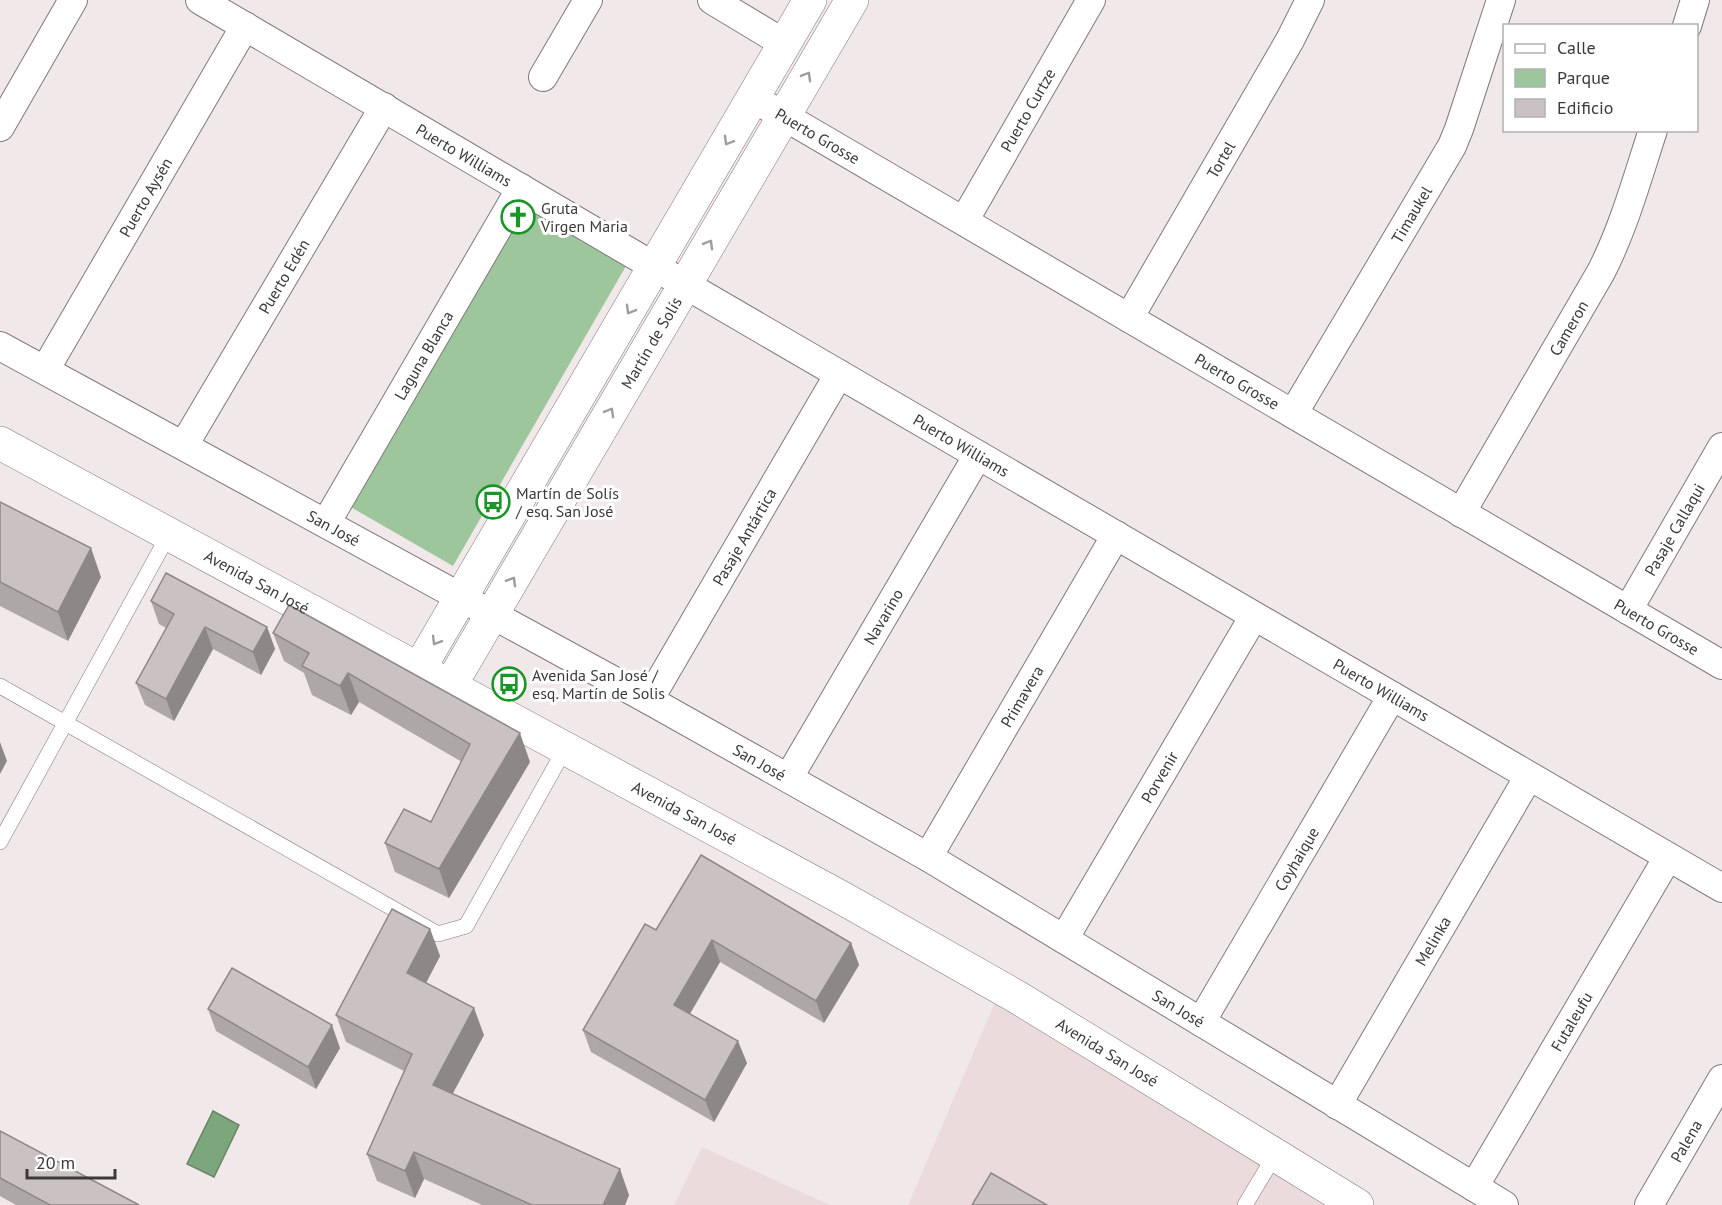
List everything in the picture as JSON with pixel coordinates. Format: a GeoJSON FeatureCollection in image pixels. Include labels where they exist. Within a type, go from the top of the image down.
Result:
{"type":"FeatureCollection","features":[{"type":"Feature","properties":{"kind":"street"},"geometry":{"type":"LineString","coordinates":[[0,127],[73,0]]}},
{"type":"Feature","properties":{"kind":"street","name":"Puerto Williams"},"geometry":{"type":"LineString","coordinates":[[200,0],[1722,888]]}},
{"type":"Feature","properties":{"kind":"street"},"geometry":{"type":"LineString","coordinates":[[543,77],[588,0]]}},
{"type":"Feature","properties":{"kind":"street"},"geometry":{"type":"LineString","coordinates":[[712,0],[785,44]]}},
{"type":"Feature","properties":{"kind":"street"},"geometry":{"type":"LineString","coordinates":[[419,669],[810,0]]}},
{"type":"Feature","properties":{"kind":"street","name":"Martín de Solís"},"geometry":{"type":"LineString","coordinates":[[450,686],[852,0]]}},
{"type":"Feature","properties":{"kind":"street","name":"Puerto Curtze"},"geometry":{"type":"LineString","coordinates":[[964,221],[1091,0]]}},
{"type":"Feature","properties":{"kind":"street","name":"Tortel"},"geometry":{"type":"LineString","coordinates":[[1129,318],[1290,40],[1310,0]]}},
{"type":"Feature","properties":{"kind":"street","name":"Timaukel"},"geometry":{"type":"LineString","coordinates":[[1293,414],[1452,146],[1501,0]]}},
{"type":"Feature","properties":{"kind":"street"},"geometry":{"type":"LineString","coordinates":[[1688,24],[1695,0]]}},
{"type":"Feature","properties":{"kind":"street","name":"Puerto Aysén"},"geometry":{"type":"LineString","coordinates":[[45,370],[245,26]]}},
{"type":"Feature","properties":{"kind":"street","name":"Puerto Grosse"},"geometry":{"type":"LineString","coordinates":[[753,98],[1722,665]]}},
{"type":"Feature","properties":{"kind":"street","name":"Puerto Edén"},"geometry":{"type":"LineString","coordinates":[[184,446],[384,107]]}},
{"type":"Feature","properties":{"kind":"street","name":"Cameron"},"geometry":{"type":"LineString","coordinates":[[1461,513],[1614,248],[1652,132]]}},
{"type":"Feature","properties":{"kind":"street","name":"Laguna Blanca"},"geometry":{"type":"LineString","coordinates":[[326,523],[521,188]]}},
{"type":"Feature","properties":{"kind":"street","name":"San José"},"geometry":{"type":"LineString","coordinates":[[0,346],[462,597],[928,856],[1504,1205]]}},
{"type":"Feature","properties":{"kind":"street","name":"Pasaje Antártica"},"geometry":{"type":"LineString","coordinates":[[649,700],[839,374]]}},
{"type":"Feature","properties":{"kind":"street","name":"Avenida San José"},"geometry":{"type":"LineString","coordinates":[[0,443],[844,899],[1017,998],[1357,1205]]}},
{"type":"Feature","properties":{"kind":"street","name":"Pasaje Callaqui"},"geometry":{"type":"LineString","coordinates":[[1628,610],[1722,447]]}},
{"type":"Feature","properties":{"kind":"street","name":"Navarino"},"geometry":{"type":"LineString","coordinates":[[789,777],[978,455]]}},
{"type":"Feature","properties":{"kind":"street","name":"Primavera"},"geometry":{"type":"LineString","coordinates":[[928,856],[1116,535]]}},
{"type":"Feature","properties":{"kind":"street","name":"Porvenir"},"geometry":{"type":"LineString","coordinates":[[1064,939],[1254,616]]}},
{"type":"Feature","properties":{"kind":"street","name":"Coyhaique"},"geometry":{"type":"LineString","coordinates":[[1202,1022],[1392,696]]}},
{"type":"Feature","properties":{"kind":"street","name":"Melinka"},"geometry":{"type":"LineString","coordinates":[[1337,1105],[1529,776]]}},
{"type":"Feature","properties":{"kind":"street","name":"Futaleufu"},"geometry":{"type":"LineString","coordinates":[[1474,1187],[1668,857]]}},
{"type":"Feature","properties":{"kind":"street","name":"Palena"},"geometry":{"type":"LineString","coordinates":[[1649,1205],[1722,1079]]}},
{"type":"Feature","properties":{"kind":"lane"},"geometry":{"type":"LineString","coordinates":[[0,842],[169,534]]}},
{"type":"Feature","properties":{"kind":"lane"},"geometry":{"type":"LineString","coordinates":[[0,686],[438,934],[466,926],[566,747]]}},
{"type":"Feature","properties":{"kind":"lane"},"geometry":{"type":"LineString","coordinates":[[1245,1205],[1275,1155]]}},
{"type":"Feature","properties":{"kind":"shaded area"},"geometry":{"type":"Polygon","coordinates":[[[996,1000],[1326,1205],[908,1205],[996,1000]]]}},
{"type":"Feature","properties":{"kind":"shaded area"},"geometry":{"type":"Polygon","coordinates":[[[213,1111],[239,1125],[214,1177],[187,1164],[213,1111]]]}},
{"type":"Feature","properties":{"kind":"shaded area"},"geometry":{"type":"Polygon","coordinates":[[[702,1147],[830,1205],[674,1205],[702,1147]]]}},
{"type":"Feature","properties":{"kind":"green space"},"geometry":{"type":"Polygon","coordinates":[[[522,206],[626,266],[453,566],[349,506],[522,206]]]}},
{"type":"Feature","properties":{"kind":"building"},"geometry":{"type":"Polygon","coordinates":[[[0,502],[91,548],[58,612],[0,582],[0,502]]]}},
{"type":"Feature","properties":{"kind":"building"},"geometry":{"type":"Polygon","coordinates":[[[166,573],[267,627],[253,652],[205,627],[166,699],[136,683],[174,614],[151,601],[166,573]]]}},
{"type":"Feature","properties":{"kind":"building"},"geometry":{"type":"Polygon","coordinates":[[[289,605],[520,733],[439,869],[385,843],[404,809],[431,822],[470,744],[348,673],[340,686],[302,666],[309,653],[273,633],[289,605]]]}},
{"type":"Feature","properties":{"kind":"building"},"geometry":{"type":"Polygon","coordinates":[[[701,855],[851,943],[816,1001],[712,940],[674,1005],[738,1041],[705,1100],[583,1030],[645,924],[656,930],[701,855]]]}},
{"type":"Feature","properties":{"kind":"building"},"geometry":{"type":"Polygon","coordinates":[[[392,909],[430,929],[407,973],[474,1008],[433,1085],[620,1169],[603,1205],[532,1205],[414,1152],[405,1171],[367,1154],[412,1054],[336,1015],[392,909]]]}},
{"type":"Feature","properties":{"kind":"building"},"geometry":{"type":"Polygon","coordinates":[[[232,968],[332,1025],[308,1067],[208,1009],[232,968]]]}},
{"type":"Feature","properties":{"kind":"building"},"geometry":{"type":"Polygon","coordinates":[[[0,1131],[139,1205],[50,1205],[0,1178],[0,1131]]]}},
{"type":"Feature","properties":{"kind":"building"},"geometry":{"type":"Polygon","coordinates":[[[991,1173],[1047,1205],[972,1205],[991,1173]]]}},
{"type":"Feature","properties":{"kind":"place","name":"Gruta Virgen Maria"},"geometry":{"type":"Point","coordinates":[518,217]}},
{"type":"Feature","properties":{"kind":"place","name":"Martín de Solís / esq. San José"},"geometry":{"type":"Point","coordinates":[493,502]}},
{"type":"Feature","properties":{"kind":"place","name":"Avenida San José / esq. Martín de Solis"},"geometry":{"type":"Point","coordinates":[509,684]}}]}
